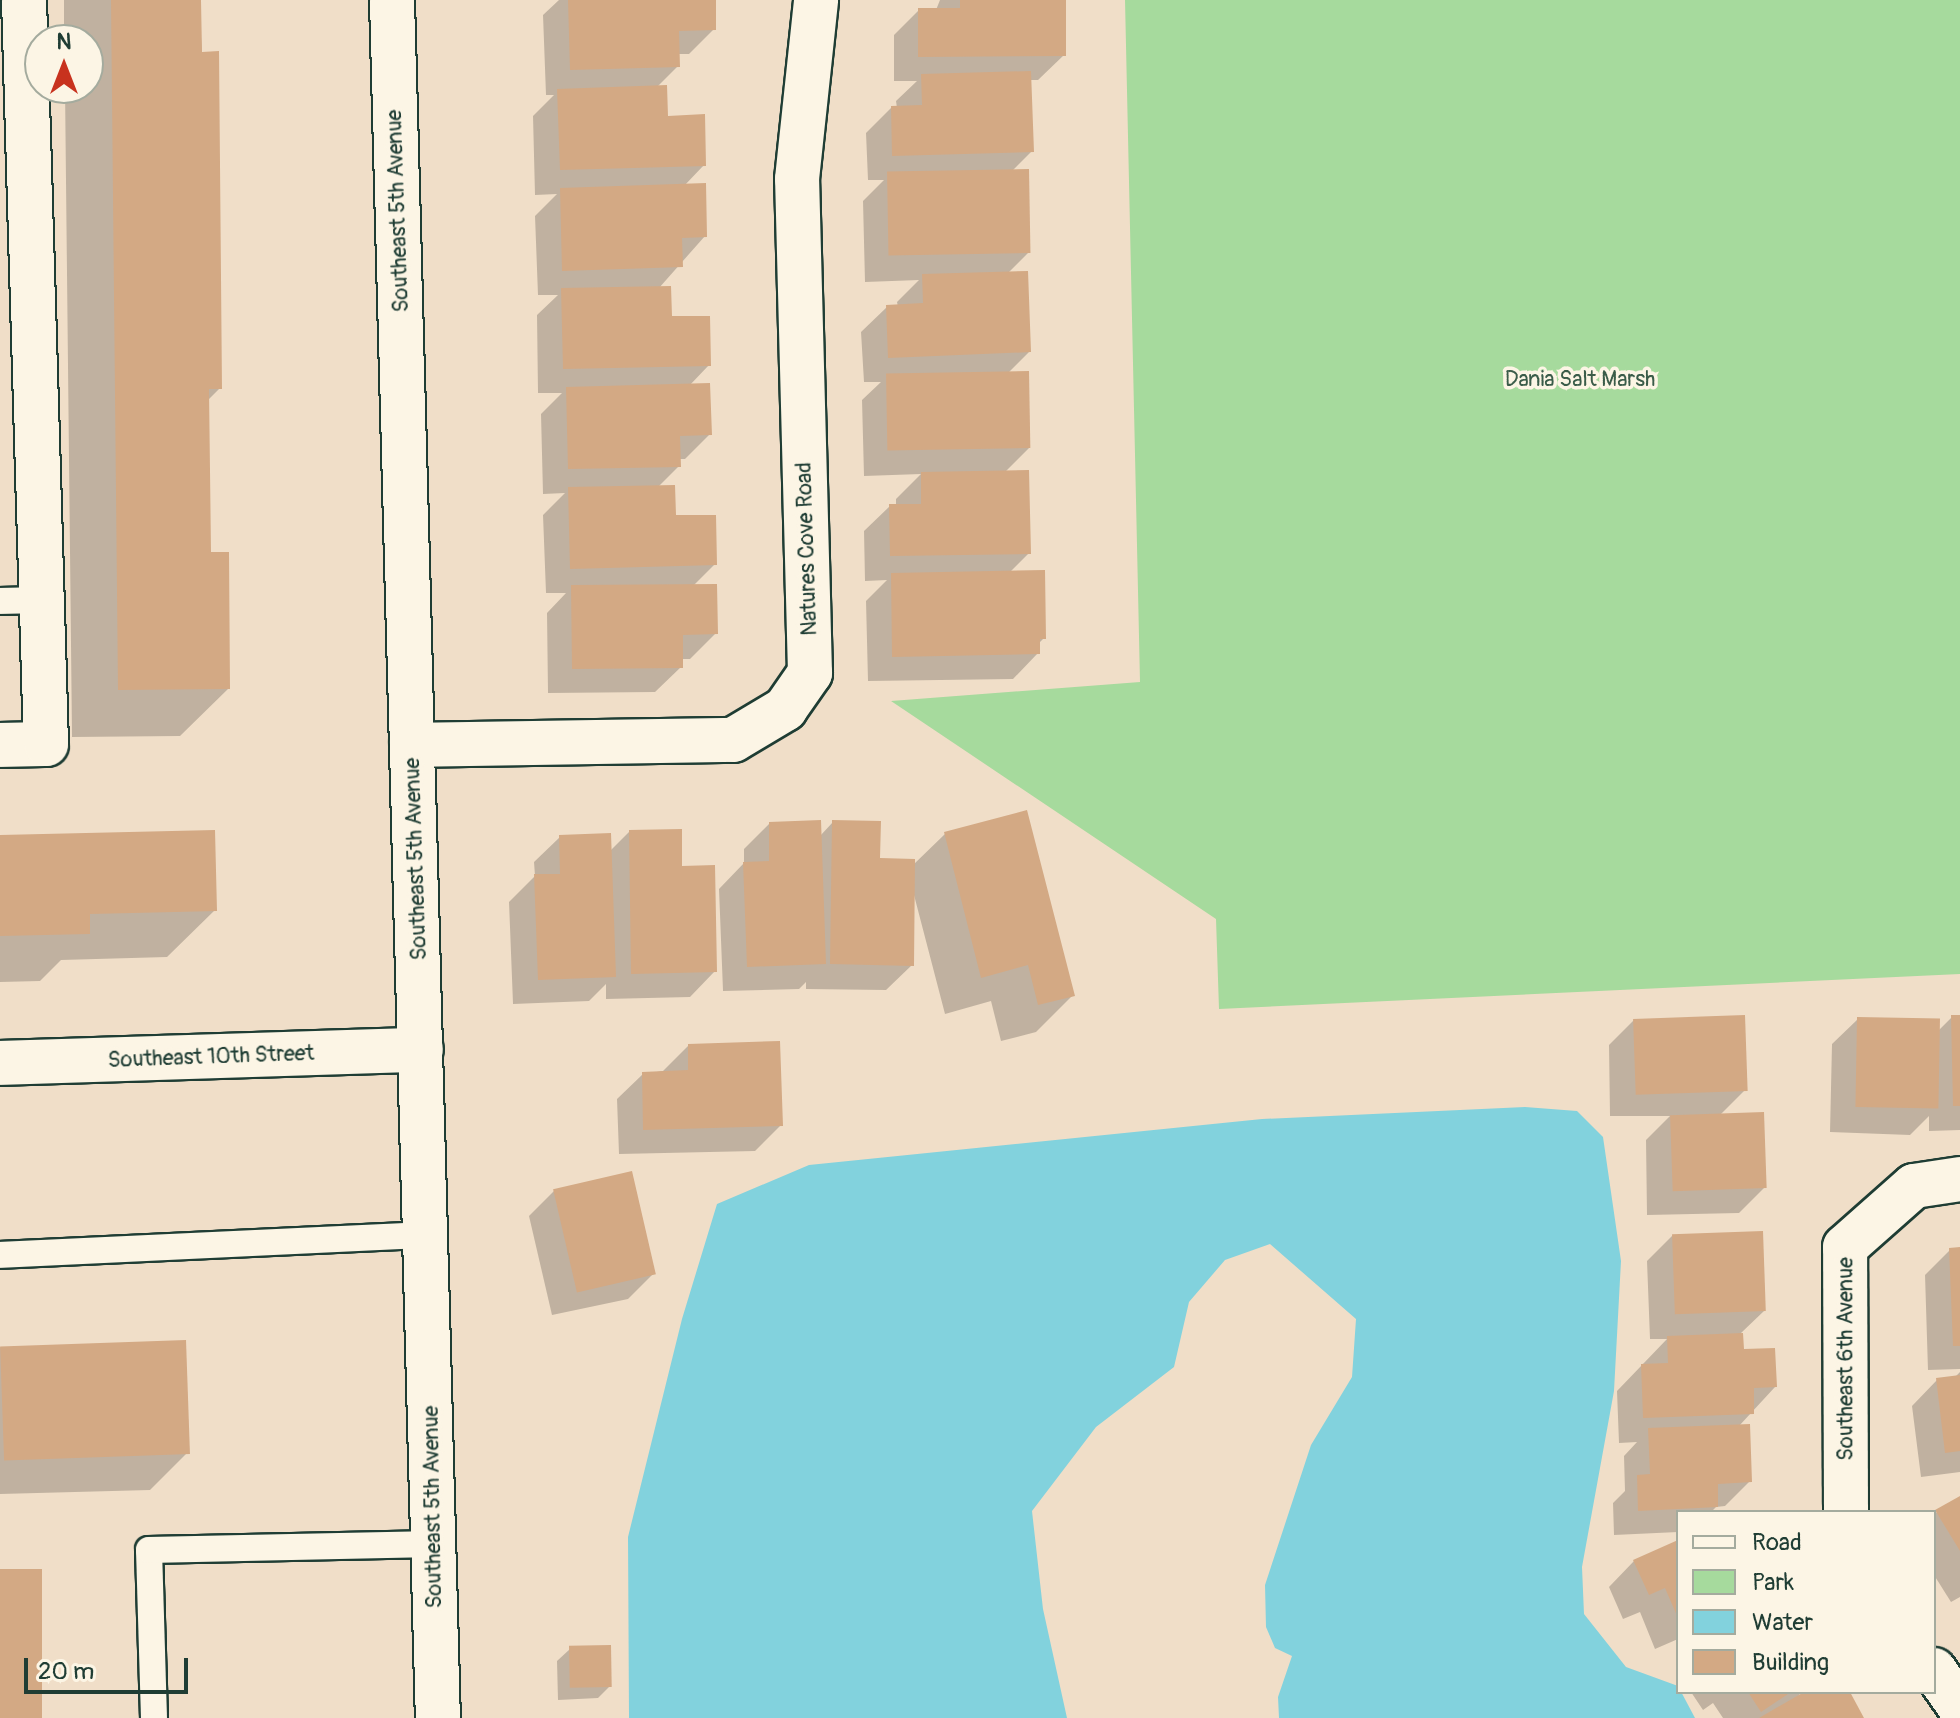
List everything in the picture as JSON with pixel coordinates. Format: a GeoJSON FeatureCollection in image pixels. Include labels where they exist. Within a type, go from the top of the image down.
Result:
{"type":"FeatureCollection","features":[{"type":"Feature","properties":{"kind":"street"},"geometry":{"type":"LineString","coordinates":[[0,745],[46,744],[21,600],[24,0]]}},
{"type":"Feature","properties":{"kind":"street","name":"Southeast 5th Avenue"},"geometry":{"type":"LineString","coordinates":[[392,0],[438,1718]]}},
{"type":"Feature","properties":{"kind":"street","name":"Natures Cove Road"},"geometry":{"type":"LineString","coordinates":[[412,745],[733,740],[785,709],[810,673],[797,179],[816,0]]}},
{"type":"Feature","properties":{"kind":"street","name":"Southeast 10th Street"},"geometry":{"type":"LineString","coordinates":[[0,1063],[421,1050]]}},
{"type":"Feature","properties":{"kind":"street","name":"Southeast 6th Avenue"},"geometry":{"type":"LineString","coordinates":[[1846,1510],[1845,1247],[1914,1186],[1960,1179]]}},
{"type":"Feature","properties":{"kind":"street"},"geometry":{"type":"LineString","coordinates":[[1936,1673],[1960,1707]]}},
{"type":"Feature","properties":{"kind":"lane"},"geometry":{"type":"LineString","coordinates":[[0,1255],[425,1235]]}},
{"type":"Feature","properties":{"kind":"lane"},"geometry":{"type":"LineString","coordinates":[[154,1718],[149,1550],[434,1544]]}},
{"type":"Feature","properties":{"kind":"green space","name":"Dania Salt Marsh"},"geometry":{"type":"Polygon","coordinates":[[[1125,0],[1960,0],[1960,974],[1219,1009],[1216,919],[891,701],[1140,682],[1125,0]]]}},
{"type":"Feature","properties":{"kind":"water"},"geometry":{"type":"Polygon","coordinates":[[[1525,1107],[1577,1111],[1603,1137],[1621,1261],[1614,1391],[1582,1567],[1584,1614],[1626,1667],[1676,1685],[1676,1694],[1682,1694],[1695,1718],[1279,1718],[1278,1697],[1292,1656],[1275,1648],[1266,1627],[1265,1585],[1311,1445],[1352,1377],[1356,1319],[1270,1244],[1225,1260],[1189,1302],[1174,1367],[1096,1427],[1032,1511],[1043,1609],[1067,1718],[629,1718],[628,1537],[682,1319],[717,1204],[809,1165],[1262,1119],[1525,1107]]]}},
{"type":"Feature","properties":{"kind":"building"},"geometry":{"type":"Polygon","coordinates":[[[111,0],[201,0],[202,52],[219,51],[222,389],[209,389],[211,552],[229,552],[230,689],[118,690],[111,0]]]}},
{"type":"Feature","properties":{"kind":"building"},"geometry":{"type":"Polygon","coordinates":[[[568,0],[716,0],[716,30],[679,31],[680,67],[570,70],[568,0]]]}},
{"type":"Feature","properties":{"kind":"building"},"geometry":{"type":"Polygon","coordinates":[[[960,0],[1066,0],[1066,56],[918,57],[918,8],[960,8],[960,0]]]}},
{"type":"Feature","properties":{"kind":"building"},"geometry":{"type":"Polygon","coordinates":[[[1031,71],[1034,152],[892,156],[891,106],[922,105],[921,74],[1031,71]]]}},
{"type":"Feature","properties":{"kind":"building"},"geometry":{"type":"Polygon","coordinates":[[[667,85],[668,116],[705,114],[706,166],[560,170],[557,89],[667,85]]]}},
{"type":"Feature","properties":{"kind":"building"},"geometry":{"type":"Polygon","coordinates":[[[1029,169],[1030,253],[888,255],[887,171],[1029,169]]]}},
{"type":"Feature","properties":{"kind":"building"},"geometry":{"type":"Polygon","coordinates":[[[706,183],[707,237],[682,238],[683,267],[562,271],[560,188],[706,183]]]}},
{"type":"Feature","properties":{"kind":"building"},"geometry":{"type":"Polygon","coordinates":[[[1028,271],[1031,352],[888,358],[886,305],[923,303],[922,274],[1028,271]]]}},
{"type":"Feature","properties":{"kind":"building"},"geometry":{"type":"Polygon","coordinates":[[[671,286],[672,316],[710,316],[711,366],[563,369],[561,288],[671,286]]]}},
{"type":"Feature","properties":{"kind":"building"},"geometry":{"type":"Polygon","coordinates":[[[1029,371],[1030,448],[887,450],[886,373],[1029,371]]]}},
{"type":"Feature","properties":{"kind":"building"},"geometry":{"type":"Polygon","coordinates":[[[710,383],[712,435],[680,436],[681,467],[568,469],[566,387],[710,383]]]}},
{"type":"Feature","properties":{"kind":"building"},"geometry":{"type":"Polygon","coordinates":[[[1029,470],[1031,554],[890,556],[889,504],[921,504],[921,472],[1029,470]]]}},
{"type":"Feature","properties":{"kind":"building"},"geometry":{"type":"Polygon","coordinates":[[[675,485],[676,515],[716,515],[717,565],[570,569],[568,487],[675,485]]]}},
{"type":"Feature","properties":{"kind":"building"},"geometry":{"type":"Polygon","coordinates":[[[1045,570],[1046,639],[1040,639],[1040,654],[892,657],[891,573],[1045,570]]]}},
{"type":"Feature","properties":{"kind":"building"},"geometry":{"type":"Polygon","coordinates":[[[717,584],[718,634],[683,635],[683,668],[572,669],[571,585],[717,584]]]}},
{"type":"Feature","properties":{"kind":"building"},"geometry":{"type":"Polygon","coordinates":[[[1027,810],[1075,996],[1038,1005],[1028,965],[981,978],[944,832],[1027,810]]]}},
{"type":"Feature","properties":{"kind":"building"},"geometry":{"type":"Polygon","coordinates":[[[821,820],[826,964],[747,967],[743,862],[769,861],[769,822],[821,820]]]}},
{"type":"Feature","properties":{"kind":"building"},"geometry":{"type":"Polygon","coordinates":[[[832,820],[881,821],[880,858],[915,859],[914,966],[830,964],[832,820]]]}},
{"type":"Feature","properties":{"kind":"building"},"geometry":{"type":"Polygon","coordinates":[[[682,829],[682,866],[715,865],[717,972],[631,974],[629,830],[682,829]]]}},
{"type":"Feature","properties":{"kind":"building"},"geometry":{"type":"Polygon","coordinates":[[[215,830],[217,911],[90,914],[90,934],[0,936],[0,835],[215,830]]]}},
{"type":"Feature","properties":{"kind":"building"},"geometry":{"type":"Polygon","coordinates":[[[611,833],[616,977],[538,980],[534,874],[560,874],[559,835],[611,833]]]}},
{"type":"Feature","properties":{"kind":"building"},"geometry":{"type":"Polygon","coordinates":[[[1745,1015],[1748,1091],[1636,1095],[1633,1019],[1745,1015]]]}},
{"type":"Feature","properties":{"kind":"building"},"geometry":{"type":"Polygon","coordinates":[[[1951,1015],[1960,1015],[1960,1106],[1953,1106],[1951,1015]]]}},
{"type":"Feature","properties":{"kind":"building"},"geometry":{"type":"Polygon","coordinates":[[[1857,1017],[1940,1018],[1938,1108],[1855,1107],[1857,1017]]]}},
{"type":"Feature","properties":{"kind":"building"},"geometry":{"type":"Polygon","coordinates":[[[780,1041],[783,1126],[643,1130],[642,1072],[688,1070],[688,1044],[780,1041]]]}},
{"type":"Feature","properties":{"kind":"building"},"geometry":{"type":"Polygon","coordinates":[[[1764,1112],[1767,1188],[1673,1191],[1670,1115],[1764,1112]]]}},
{"type":"Feature","properties":{"kind":"building"},"geometry":{"type":"Polygon","coordinates":[[[632,1171],[656,1274],[577,1293],[553,1189],[632,1171]]]}},
{"type":"Feature","properties":{"kind":"building"},"geometry":{"type":"Polygon","coordinates":[[[1763,1231],[1766,1311],[1675,1314],[1672,1234],[1763,1231]]]}},
{"type":"Feature","properties":{"kind":"building"},"geometry":{"type":"Polygon","coordinates":[[[1960,1247],[1960,1346],[1953,1346],[1949,1248],[1960,1247]]]}},
{"type":"Feature","properties":{"kind":"building"},"geometry":{"type":"Polygon","coordinates":[[[1743,1333],[1744,1349],[1775,1348],[1777,1387],[1754,1388],[1754,1414],[1643,1418],[1641,1364],[1668,1363],[1667,1336],[1743,1333]]]}},
{"type":"Feature","properties":{"kind":"building"},"geometry":{"type":"Polygon","coordinates":[[[186,1340],[190,1454],[4,1460],[0,1346],[186,1340]]]}},
{"type":"Feature","properties":{"kind":"building"},"geometry":{"type":"Polygon","coordinates":[[[1960,1375],[1960,1451],[1945,1453],[1936,1378],[1960,1375]]]}},
{"type":"Feature","properties":{"kind":"building"},"geometry":{"type":"Polygon","coordinates":[[[1750,1424],[1752,1482],[1718,1484],[1718,1507],[1638,1511],[1637,1475],[1650,1474],[1648,1428],[1750,1424]]]}},
{"type":"Feature","properties":{"kind":"building"},"geometry":{"type":"Polygon","coordinates":[[[1960,1496],[1960,1551],[1936,1510],[1960,1496]]]}},
{"type":"Feature","properties":{"kind":"building"},"geometry":{"type":"Polygon","coordinates":[[[1676,1541],[1676,1613],[1665,1588],[1649,1595],[1633,1560],[1676,1541]]]}},
{"type":"Feature","properties":{"kind":"building"},"geometry":{"type":"Polygon","coordinates":[[[0,1569],[42,1569],[42,1718],[0,1718],[0,1569]]]}},
{"type":"Feature","properties":{"kind":"building"},"geometry":{"type":"Polygon","coordinates":[[[611,1645],[612,1687],[570,1688],[569,1646],[611,1645]]]}},
{"type":"Feature","properties":{"kind":"building"},"geometry":{"type":"Polygon","coordinates":[[[1749,1694],[1788,1694],[1761,1712],[1749,1694]]]}},
{"type":"Feature","properties":{"kind":"building"},"geometry":{"type":"Polygon","coordinates":[[[1801,1694],[1851,1694],[1864,1718],[1759,1718],[1801,1694]]]}}]}
